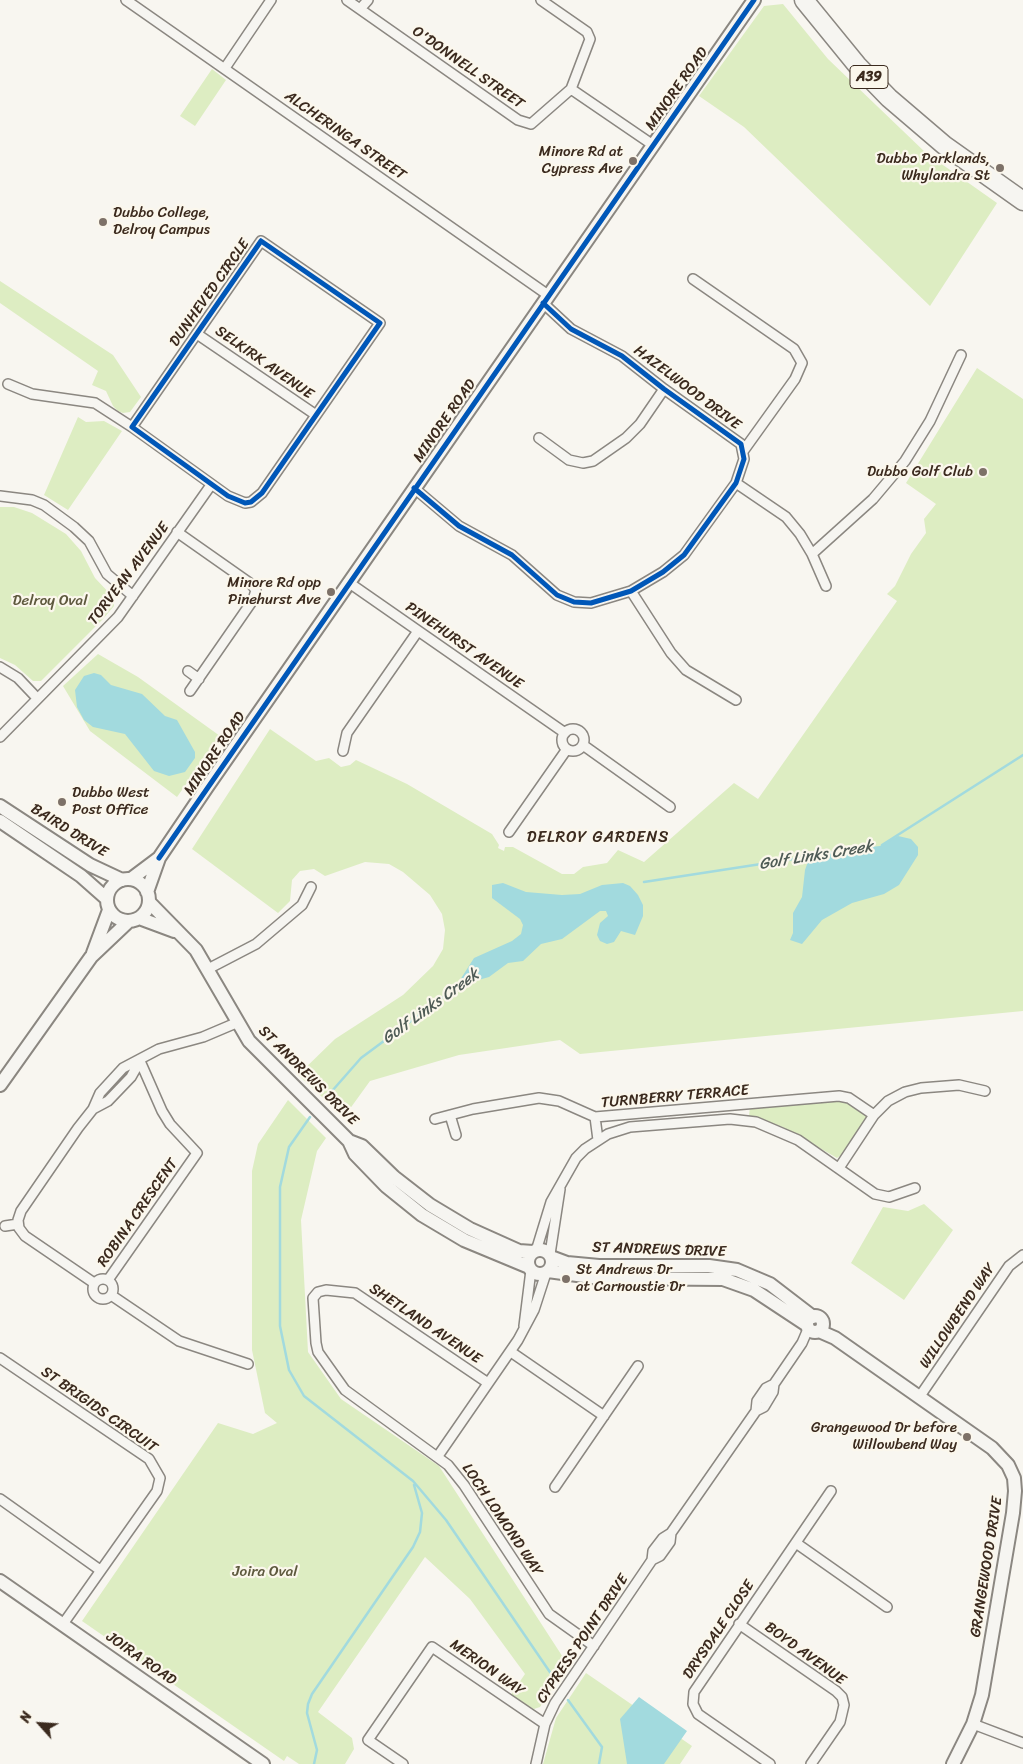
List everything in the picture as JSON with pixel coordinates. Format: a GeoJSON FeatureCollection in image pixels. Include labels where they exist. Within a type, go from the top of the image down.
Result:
{"type":"FeatureCollection","features":[{"type":"Feature","properties":{"kind":"highway","name":"A39"},"geometry":{"type":"LineString","coordinates":[[804,0],[846,52],[889,98],[944,145],[1023,201]]}},
{"type":"Feature","properties":{"kind":"street","name":"ALCHERINGA STREET"},"geometry":{"type":"LineString","coordinates":[[126,0],[546,299]]}},
{"type":"Feature","properties":{"kind":"street"},"geometry":{"type":"LineString","coordinates":[[224,68],[271,0]]}},
{"type":"Feature","properties":{"kind":"street","name":"O'DONNELL STREET"},"geometry":{"type":"LineString","coordinates":[[347,0],[522,122],[531,124],[535,122],[571,89]]}},
{"type":"Feature","properties":{"kind":"street"},"geometry":{"type":"LineString","coordinates":[[360,9],[368,0]]}},
{"type":"Feature","properties":{"kind":"street"},"geometry":{"type":"LineString","coordinates":[[541,0],[589,36],[589,48],[571,89],[653,145]]}},
{"type":"Feature","properties":{"kind":"street","name":"MINORE ROAD"},"geometry":{"type":"LineString","coordinates":[[148,897],[159,858],[348,582],[754,0]]}},
{"type":"Feature","properties":{"kind":"street","name":"DUNHEVED CIRCLE"},"geometry":{"type":"LineString","coordinates":[[261,241],[380,323],[316,416],[256,498],[251,502],[240,502],[211,485],[132,427],[197,334],[261,241]]}},
{"type":"Feature","properties":{"kind":"street"},"geometry":{"type":"LineString","coordinates":[[693,279],[794,349],[802,363],[796,379],[744,450]]}},
{"type":"Feature","properties":{"kind":"street","name":"HAZELWOOD DRIVE"},"geometry":{"type":"LineString","coordinates":[[414,488],[459,526],[512,555],[557,595],[574,602],[591,602],[631,591],[663,572],[684,555],[736,483],[743,465],[744,450],[741,444],[664,389],[622,356],[576,332],[546,299]]}},
{"type":"Feature","properties":{"kind":"street","name":"SELKIRK AVENUE"},"geometry":{"type":"LineString","coordinates":[[197,334],[316,416]]}},
{"type":"Feature","properties":{"kind":"street"},"geometry":{"type":"LineString","coordinates":[[812,554],[873,499],[905,461],[930,421],[961,355]]}},
{"type":"Feature","properties":{"kind":"street"},"geometry":{"type":"LineString","coordinates":[[8,384],[32,394],[95,403],[132,427]]}},
{"type":"Feature","properties":{"kind":"street"},"geometry":{"type":"LineString","coordinates":[[539,438],[569,460],[582,463],[593,461],[626,438],[640,424],[664,389]]}},
{"type":"Feature","properties":{"kind":"street"},"geometry":{"type":"LineString","coordinates":[[736,483],[786,517],[800,534],[812,554],[826,586]]}},
{"type":"Feature","properties":{"kind":"street","name":"TORVEAN AVENUE"},"geometry":{"type":"LineString","coordinates":[[0,737],[105,632],[133,596],[211,485]]}},
{"type":"Feature","properties":{"kind":"street"},"geometry":{"type":"LineString","coordinates":[[0,496],[32,500],[44,505],[74,526],[89,541],[107,574],[133,596]]}},
{"type":"Feature","properties":{"kind":"street"},"geometry":{"type":"LineString","coordinates":[[177,532],[256,590],[253,600],[190,691]]}},
{"type":"Feature","properties":{"kind":"street","name":"PINEHURST AVENUE"},"geometry":{"type":"LineString","coordinates":[[348,582],[565,733]]}},
{"type":"Feature","properties":{"kind":"street"},"geometry":{"type":"LineString","coordinates":[[631,591],[671,653],[686,670],[736,700]]}},
{"type":"Feature","properties":{"kind":"street"},"geometry":{"type":"LineString","coordinates":[[343,751],[347,733],[418,631]]}},
{"type":"Feature","properties":{"kind":"street"},"geometry":{"type":"LineString","coordinates":[[0,667],[18,678],[37,698]]}},
{"type":"Feature","properties":{"kind":"street"},"geometry":{"type":"LineString","coordinates":[[188,671],[199,679]]}},
{"type":"Feature","properties":{"kind":"street"},"geometry":{"type":"LineString","coordinates":[[572,729],[579,730],[584,736],[583,745],[577,750],[567,749],[562,740],[565,733],[572,729]]}},
{"type":"Feature","properties":{"kind":"street"},"geometry":{"type":"LineString","coordinates":[[583,745],[670,807]]}},
{"type":"Feature","properties":{"kind":"street"},"geometry":{"type":"LineString","coordinates":[[509,832],[567,749]]}},
{"type":"Feature","properties":{"kind":"street","name":"BAIRD DRIVE"},"geometry":{"type":"LineString","coordinates":[[0,806],[90,865],[126,880]]}},
{"type":"Feature","properties":{"kind":"street","name":"BAIRD DRIVE"},"geometry":{"type":"LineString","coordinates":[[0,821],[81,876],[108,904]]}},
{"type":"Feature","properties":{"kind":"street","name":"MINORE ROAD"},"geometry":{"type":"LineString","coordinates":[[126,880],[159,858]]}},
{"type":"Feature","properties":{"kind":"street"},"geometry":{"type":"LineString","coordinates":[[0,1085],[91,957],[147,908],[148,897],[137,881],[126,880],[111,887],[108,904],[91,957]]}},
{"type":"Feature","properties":{"kind":"street"},"geometry":{"type":"LineString","coordinates":[[208,969],[256,944],[302,905],[311,887]]}},
{"type":"Feature","properties":{"kind":"street","name":"ST ANDREWS DRIVE"},"geometry":{"type":"LineString","coordinates":[[148,897],[178,933],[196,950],[236,1022],[249,1041],[349,1141],[355,1154],[386,1186],[422,1215],[464,1240],[530,1268]]}},
{"type":"Feature","properties":{"kind":"street"},"geometry":{"type":"LineString","coordinates":[[108,904],[117,918],[134,920]]}},
{"type":"Feature","properties":{"kind":"street","name":"ST ANDREWS DRIVE"},"geometry":{"type":"LineString","coordinates":[[134,920],[178,933]]}},
{"type":"Feature","properties":{"kind":"street"},"geometry":{"type":"LineString","coordinates":[[94,1283],[25,1236],[18,1224],[21,1211],[67,1142],[93,1110],[108,1101],[131,1078],[140,1061],[159,1049],[202,1037],[236,1022]]}},
{"type":"Feature","properties":{"kind":"street","name":"ROBINA CRESCENT"},"geometry":{"type":"LineString","coordinates":[[108,1280],[197,1153],[170,1124],[162,1111],[140,1061]]}},
{"type":"Feature","properties":{"kind":"street"},"geometry":{"type":"LineString","coordinates":[[839,1168],[874,1114],[888,1101],[905,1092],[921,1088],[959,1085],[985,1091]]}},
{"type":"Feature","properties":{"kind":"street","name":"TURNBERRY TERRACE"},"geometry":{"type":"LineString","coordinates":[[435,1119],[539,1098],[559,1101],[595,1117],[839,1096],[849,1098],[874,1114]]}},
{"type":"Feature","properties":{"kind":"street"},"geometry":{"type":"LineString","coordinates":[[450,1115],[456,1135]]}},
{"type":"Feature","properties":{"kind":"street"},"geometry":{"type":"LineString","coordinates":[[595,1117],[598,1140]]}},
{"type":"Feature","properties":{"kind":"street"},"geometry":{"type":"LineString","coordinates":[[524,1329],[530,1268],[529,1259],[535,1252],[551,1202],[576,1158],[598,1140],[613,1132],[642,1126],[744,1120],[781,1131],[839,1168],[875,1194],[889,1197],[916,1188]]}},
{"type":"Feature","properties":{"kind":"street","name":"ST ANDREWS DRIVE"},"geometry":{"type":"LineString","coordinates":[[349,1141],[362,1146],[394,1177],[430,1205],[470,1229],[519,1251],[535,1252]]}},
{"type":"Feature","properties":{"kind":"street"},"geometry":{"type":"LineString","coordinates":[[438,1456],[511,1352],[534,1310],[547,1272],[552,1265],[551,1256],[560,1186]]}},
{"type":"Feature","properties":{"kind":"street"},"geometry":{"type":"LineString","coordinates":[[5,1226],[18,1224]]}},
{"type":"Feature","properties":{"kind":"street"},"geometry":{"type":"LineString","coordinates":[[535,1252],[544,1250],[551,1256]]}},
{"type":"Feature","properties":{"kind":"street","name":"WILLOWBEND WAY"},"geometry":{"type":"LineString","coordinates":[[920,1396],[1009,1266],[1023,1255]]}},
{"type":"Feature","properties":{"kind":"street","name":"ST ANDREWS DRIVE"},"geometry":{"type":"LineString","coordinates":[[551,1256],[567,1263],[599,1266],[709,1266],[737,1270],[770,1284],[814,1326]]}},
{"type":"Feature","properties":{"kind":"street"},"geometry":{"type":"LineString","coordinates":[[530,1268],[538,1274],[547,1272]]}},
{"type":"Feature","properties":{"kind":"street","name":"ST ANDREWS DRIVE"},"geometry":{"type":"LineString","coordinates":[[547,1272],[599,1278],[723,1279],[754,1290],[814,1326]]}},
{"type":"Feature","properties":{"kind":"street"},"geometry":{"type":"LineString","coordinates":[[102,1279],[108,1280],[113,1287],[111,1296],[106,1299],[96,1298],[93,1293],[94,1283],[102,1279]]}},
{"type":"Feature","properties":{"kind":"street","name":"SHETLAND AVENUE"},"geometry":{"type":"LineString","coordinates":[[316,1295],[326,1290],[355,1293],[488,1383]]}},
{"type":"Feature","properties":{"kind":"street","name":"LOCH LOMOND WAY"},"geometry":{"type":"LineString","coordinates":[[316,1295],[313,1306],[316,1343],[322,1359],[339,1383],[362,1404],[438,1456],[457,1474],[549,1614],[594,1646]]}},
{"type":"Feature","properties":{"kind":"street"},"geometry":{"type":"LineString","coordinates":[[111,1296],[179,1341],[248,1364]]}},
{"type":"Feature","properties":{"kind":"street","name":"GRANGEWOOD DRIVE"},"geometry":{"type":"LineString","coordinates":[[814,1326],[835,1338],[920,1396],[992,1448],[1008,1465],[1014,1478],[1013,1513],[987,1669],[973,1724],[953,1764]]}},
{"type":"Feature","properties":{"kind":"street","name":"CYPRESS POINT DRIVE"},"geometry":{"type":"LineString","coordinates":[[536,1764],[545,1724],[555,1703],[652,1560],[653,1551],[663,1538],[670,1533],[756,1411],[757,1402],[766,1388],[774,1384],[814,1326]]}},
{"type":"Feature","properties":{"kind":"street"},"geometry":{"type":"LineString","coordinates":[[511,1352],[604,1416]]}},
{"type":"Feature","properties":{"kind":"street","name":"ST BRIGIDS CIRCUIT"},"geometry":{"type":"LineString","coordinates":[[0,1358],[149,1459],[156,1468],[160,1478],[157,1491],[63,1624]]}},
{"type":"Feature","properties":{"kind":"street"},"geometry":{"type":"LineString","coordinates":[[555,1488],[638,1366]]}},
{"type":"Feature","properties":{"kind":"street","name":"DRYSDALE CLOSE"},"geometry":{"type":"LineString","coordinates":[[770,1764],[704,1718],[693,1704],[697,1685],[831,1492]]}},
{"type":"Feature","properties":{"kind":"street"},"geometry":{"type":"LineString","coordinates":[[0,1499],[100,1570]]}},
{"type":"Feature","properties":{"kind":"street"},"geometry":{"type":"LineString","coordinates":[[796,1543],[887,1608]]}},
{"type":"Feature","properties":{"kind":"street","name":"JOIRA ROAD"},"geometry":{"type":"LineString","coordinates":[[0,1581],[263,1764]]}},
{"type":"Feature","properties":{"kind":"street","name":"BOYD AVENUE"},"geometry":{"type":"LineString","coordinates":[[739,1624],[836,1690],[842,1697],[844,1705],[840,1722],[811,1764]]}},
{"type":"Feature","properties":{"kind":"street","name":"MERION WAY"},"geometry":{"type":"LineString","coordinates":[[403,1764],[368,1740],[432,1647],[545,1724]]}},
{"type":"Feature","properties":{"kind":"street"},"geometry":{"type":"LineString","coordinates":[[973,1724],[1023,1743]]}},
{"type":"Feature","properties":{"kind":"green space"},"geometry":{"type":"Polygon","coordinates":[[[783,4],[828,59],[926,153],[997,203],[930,306],[744,127],[699,96],[764,6],[783,4]]]}},
{"type":"Feature","properties":{"kind":"green space"},"geometry":{"type":"Polygon","coordinates":[[[212,69],[226,80],[195,126],[180,116],[212,69]]]}},
{"type":"Feature","properties":{"kind":"green space"},"geometry":{"type":"Polygon","coordinates":[[[0,281],[113,355],[141,397],[130,412],[123,413],[118,411],[113,406],[106,391],[92,385],[98,371],[0,303],[0,281]]]}},
{"type":"Feature","properties":{"kind":"green space","name":"Dubbo Golf Club"},"geometry":{"type":"Polygon","coordinates":[[[977,368],[1023,399],[1023,1011],[580,1054],[560,1040],[459,1055],[370,1081],[344,1117],[298,1075],[335,1039],[403,995],[433,966],[443,949],[445,930],[442,914],[430,895],[403,872],[389,864],[365,862],[325,876],[314,869],[300,871],[292,880],[290,901],[278,913],[192,849],[270,729],[316,761],[329,758],[341,767],[350,765],[356,760],[407,784],[492,834],[499,845],[498,848],[504,851],[505,847],[513,847],[562,874],[574,874],[583,867],[607,863],[618,850],[644,862],[734,783],[758,799],[897,601],[887,594],[895,586],[911,554],[926,533],[924,519],[936,504],[906,483],[977,368]]]}},
{"type":"Feature","properties":{"kind":"green space"},"geometry":{"type":"Polygon","coordinates":[[[78,417],[86,422],[104,421],[122,431],[68,510],[44,495],[78,417]]]}},
{"type":"Feature","properties":{"kind":"green space","name":"Delroy Oval"},"geometry":{"type":"Polygon","coordinates":[[[0,507],[14,507],[32,513],[66,534],[81,551],[95,578],[113,597],[114,606],[103,619],[41,681],[33,681],[15,665],[0,658],[0,507]]]}},
{"type":"Feature","properties":{"kind":"green space"},"geometry":{"type":"Polygon","coordinates":[[[98,654],[138,677],[220,736],[177,797],[90,731],[63,686],[98,654]]]}},
{"type":"Feature","properties":{"kind":"green space"},"geometry":{"type":"Polygon","coordinates":[[[839,1098],[868,1113],[867,1118],[837,1158],[783,1127],[749,1116],[750,1106],[839,1098]]]}},
{"type":"Feature","properties":{"kind":"green space","name":"Joira Oval"},"geometry":{"type":"Polygon","coordinates":[[[288,1100],[326,1138],[317,1151],[301,1220],[308,1352],[341,1399],[439,1466],[568,1665],[540,1707],[534,1709],[510,1696],[525,1674],[470,1599],[425,1557],[318,1712],[352,1738],[354,1749],[345,1764],[299,1764],[287,1756],[284,1761],[82,1621],[218,1423],[253,1434],[277,1423],[265,1413],[252,1350],[252,1171],[258,1144],[288,1100]]]}},
{"type":"Feature","properties":{"kind":"green space"},"geometry":{"type":"Polygon","coordinates":[[[924,1204],[953,1230],[904,1300],[851,1263],[883,1207],[908,1211],[924,1204]]]}},
{"type":"Feature","properties":{"kind":"green space"},"geometry":{"type":"Polygon","coordinates":[[[586,1673],[692,1746],[680,1764],[543,1764],[556,1718],[586,1673]]]}},
{"type":"Feature","properties":{"kind":"water"},"geometry":{"type":"Polygon","coordinates":[[[94,673],[101,675],[111,685],[142,694],[165,716],[177,720],[195,752],[195,758],[185,772],[169,776],[154,771],[125,734],[93,727],[84,720],[77,707],[75,690],[84,676],[94,673]]]}},
{"type":"Feature","properties":{"kind":"water"},"geometry":{"type":"Polygon","coordinates":[[[898,836],[911,839],[918,847],[918,855],[899,885],[884,894],[852,903],[822,920],[802,944],[790,940],[793,933],[793,913],[802,897],[805,870],[811,853],[880,846],[898,836]]]}},
{"type":"Feature","properties":{"kind":"water"},"geometry":{"type":"Polygon","coordinates":[[[503,883],[526,892],[562,895],[580,894],[602,885],[623,883],[630,886],[638,895],[643,905],[643,916],[635,935],[621,931],[614,942],[607,944],[600,941],[597,935],[600,923],[608,916],[606,911],[600,911],[562,939],[541,944],[523,961],[508,963],[489,977],[468,983],[453,991],[474,958],[512,941],[521,934],[523,925],[520,919],[492,898],[492,885],[503,883]]]}},
{"type":"Feature","properties":{"kind":"water"},"geometry":{"type":"Polygon","coordinates":[[[639,1697],[687,1731],[664,1764],[627,1764],[620,1719],[639,1697]]]}},
{"type":"Feature","properties":{"kind":"waterway","name":"Golf Links Creek"},"geometry":{"type":"LineString","coordinates":[[882,845],[1023,755]]}},
{"type":"Feature","properties":{"kind":"waterway","name":"Golf Links Creek"},"geometry":{"type":"LineString","coordinates":[[644,882],[813,856]]}},
{"type":"Feature","properties":{"kind":"waterway","name":"Golf Links Creek"},"geometry":{"type":"LineString","coordinates":[[325,1099],[361,1058],[454,989]]}},
{"type":"Feature","properties":{"kind":"waterway"},"geometry":{"type":"LineString","coordinates":[[310,1117],[289,1147],[280,1187],[280,1326],[289,1370],[304,1396],[413,1481],[446,1520],[556,1681]]}},
{"type":"Feature","properties":{"kind":"waterway"},"geometry":{"type":"LineString","coordinates":[[314,1764],[317,1750],[307,1713],[308,1704],[312,1694],[413,1547],[420,1532],[422,1513],[414,1485]]}},
{"type":"Feature","properties":{"kind":"waterway"},"geometry":{"type":"LineString","coordinates":[[568,1700],[602,1747],[599,1764]]}},
{"type":"Feature","properties":{"kind":"cycle path"},"geometry":{"type":"LineString","coordinates":[[159,858],[754,0]]}},
{"type":"Feature","properties":{"kind":"cycle path"},"geometry":{"type":"LineString","coordinates":[[261,241],[380,323],[262,493],[251,502],[245,503],[228,496],[132,427],[261,241]]}},
{"type":"Feature","properties":{"kind":"cycle path"},"geometry":{"type":"LineString","coordinates":[[414,488],[459,526],[512,555],[557,595],[574,602],[591,603],[631,591],[663,572],[684,555],[736,483],[744,459],[741,444],[664,389],[622,356],[571,329],[543,303]]}},
{"type":"Feature","properties":{"kind":"place","name":"Minore Rd at Cypress Ave"},"geometry":{"type":"Point","coordinates":[633,161]}},
{"type":"Feature","properties":{"kind":"place","name":"Dubbo Parklands, Whylandra St"},"geometry":{"type":"Point","coordinates":[1000,168]}},
{"type":"Feature","properties":{"kind":"place","name":"Dubbo College, Delroy Campus"},"geometry":{"type":"Point","coordinates":[103,222]}},
{"type":"Feature","properties":{"kind":"place","name":"Dubbo Golf Club"},"geometry":{"type":"Point","coordinates":[983,472]}},
{"type":"Feature","properties":{"kind":"place","name":"Minore Rd opp Pinehurst Ave"},"geometry":{"type":"Point","coordinates":[331,592]}},
{"type":"Feature","properties":{"kind":"place","name":"Dubbo West Post Office"},"geometry":{"type":"Point","coordinates":[62,802]}},
{"type":"Feature","properties":{"kind":"place","name":"St Andrews Dr at Carnoustie Dr"},"geometry":{"type":"Point","coordinates":[566,1279]}},
{"type":"Feature","properties":{"kind":"place","name":"Grangewood Dr before Willowbend Way"},"geometry":{"type":"Point","coordinates":[967,1437]}},
{"type":"Feature","properties":{"kind":"district","name":"DELROY GARDENS"},"geometry":{"type":"Point","coordinates":[598,838]}}]}
